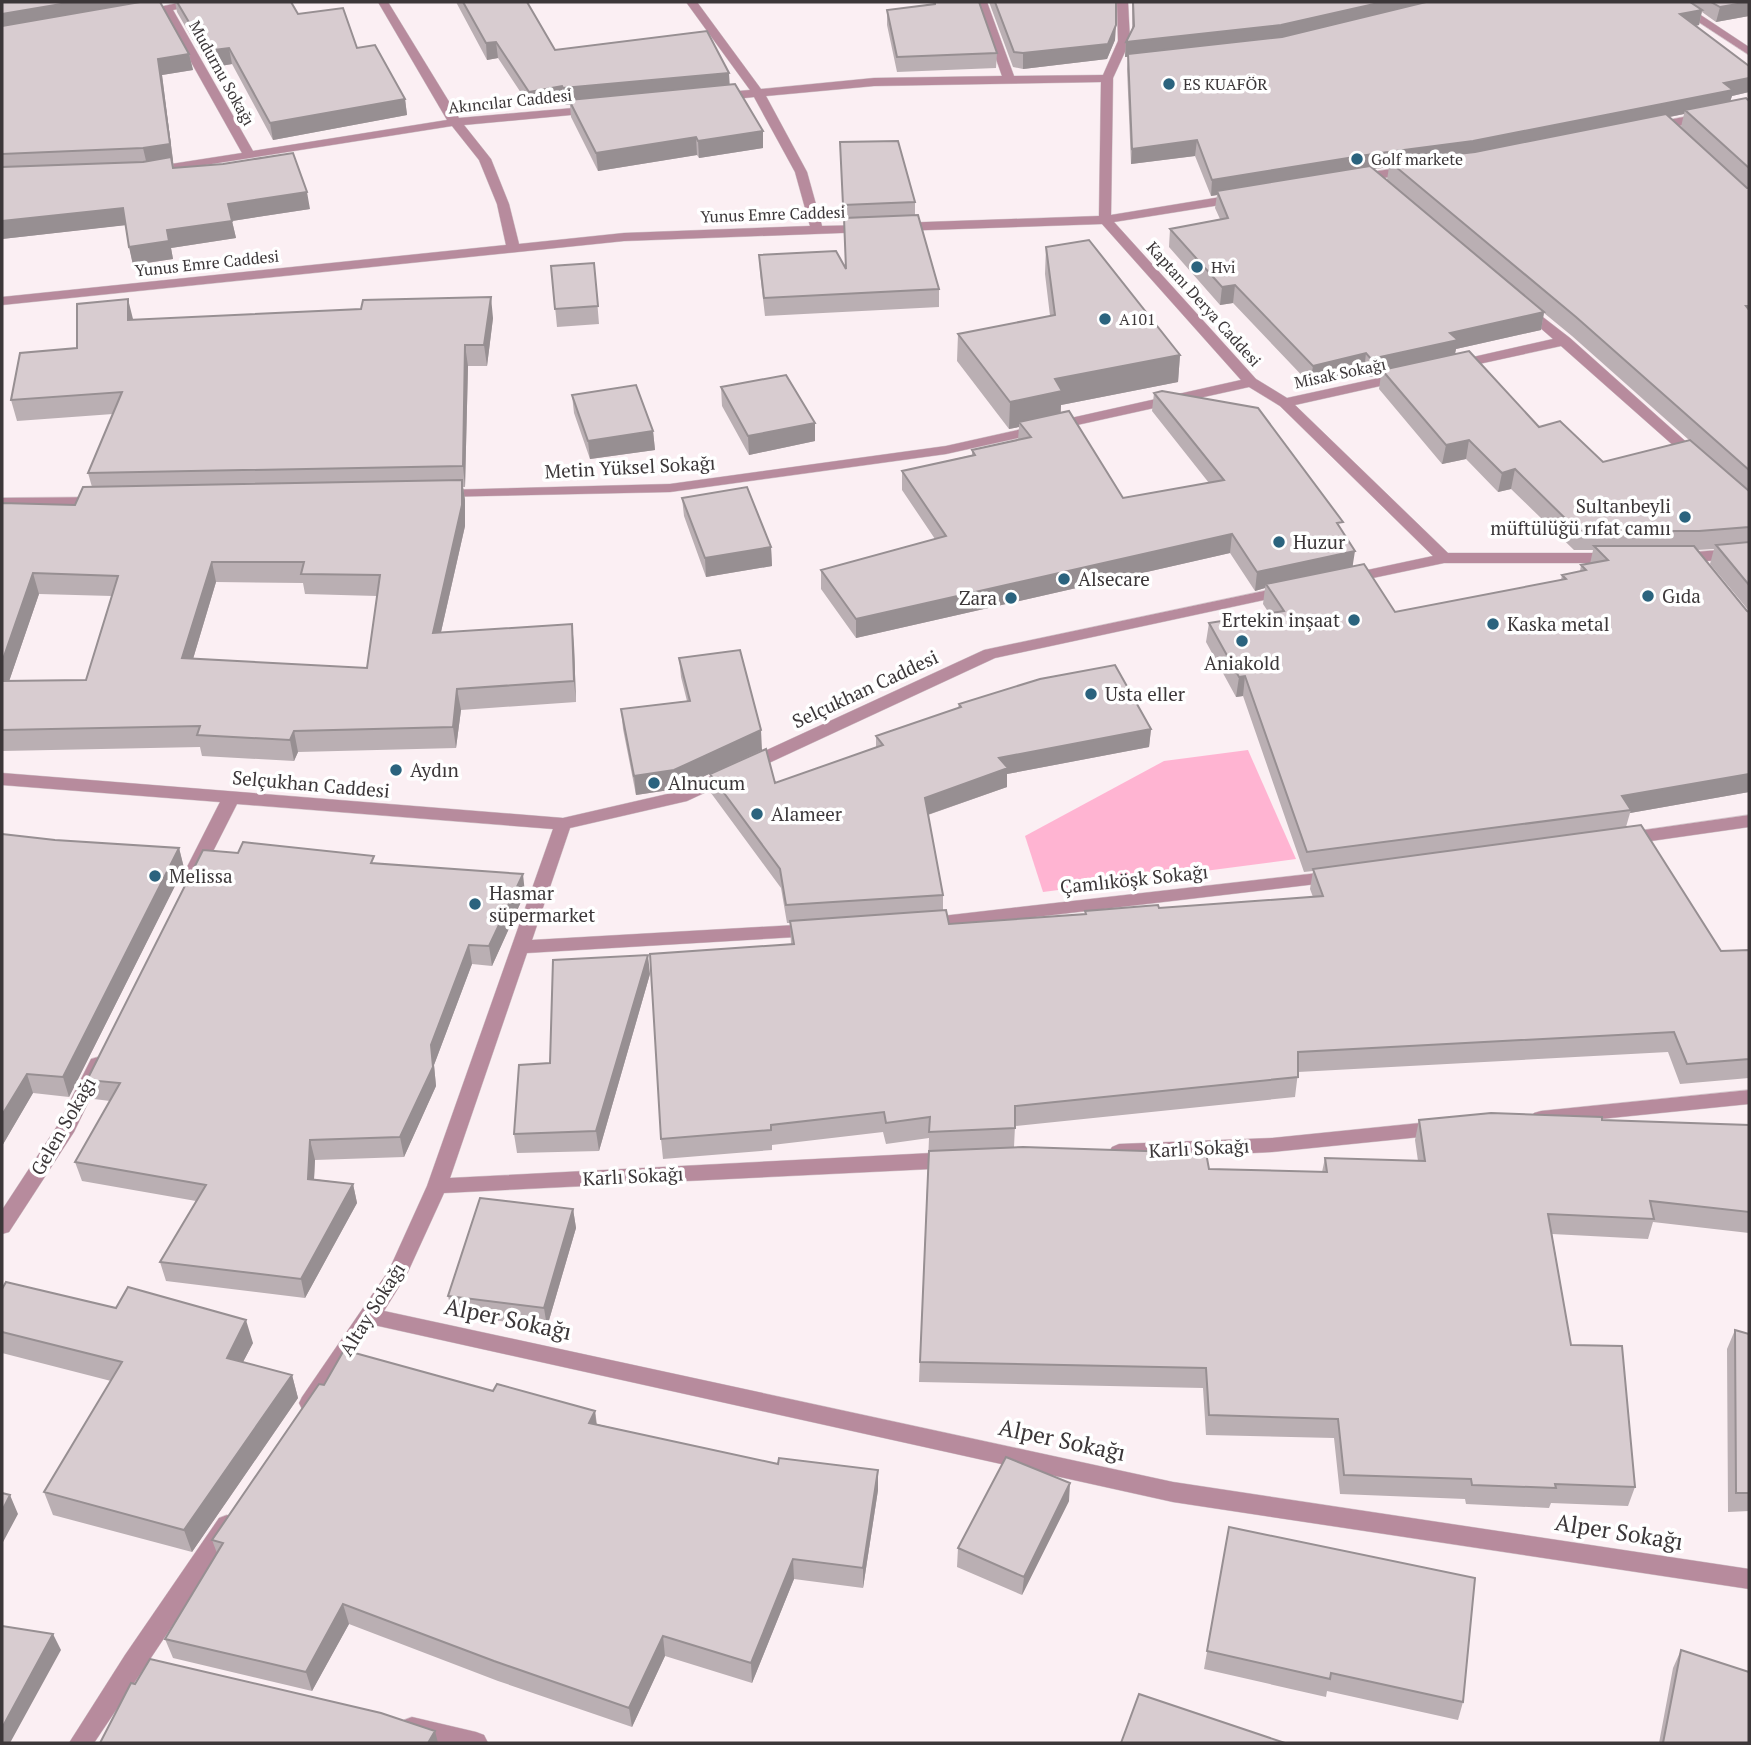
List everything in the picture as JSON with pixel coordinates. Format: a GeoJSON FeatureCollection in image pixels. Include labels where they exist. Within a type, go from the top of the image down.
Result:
{"type":"FeatureCollection","features":[{"type":"Feature","properties":{"kind":"street"},"geometry":{"type":"LineString","coordinates":[[125,15],[200,2]]}},
{"type":"Feature","properties":{"kind":"street"},"geometry":{"type":"LineString","coordinates":[[383,2],[455,122],[485,159],[503,204],[513,248]]}},
{"type":"Feature","properties":{"kind":"street"},"geometry":{"type":"LineString","coordinates":[[691,2],[758,93],[801,172],[817,230]]}},
{"type":"Feature","properties":{"kind":"street"},"geometry":{"type":"LineString","coordinates":[[981,2],[1009,80]]}},
{"type":"Feature","properties":{"kind":"street"},"geometry":{"type":"LineString","coordinates":[[1105,220],[1107,78],[1120,63],[1124,41],[1123,2]]}},
{"type":"Feature","properties":{"kind":"street"},"geometry":{"type":"LineString","coordinates":[[1674,2],[1749,52]]}},
{"type":"Feature","properties":{"kind":"street","name":"Mudurnu Sokağı"},"geometry":{"type":"LineString","coordinates":[[166,8],[249,155]]}},
{"type":"Feature","properties":{"kind":"street"},"geometry":{"type":"LineString","coordinates":[[703,99],[874,82],[1107,78]]}},
{"type":"Feature","properties":{"kind":"street","name":"Akıncılar Caddesi"},"geometry":{"type":"LineString","coordinates":[[134,173],[455,122],[607,107]]}},
{"type":"Feature","properties":{"kind":"street"},"geometry":{"type":"LineString","coordinates":[[1639,129],[1669,129],[1749,108]]}},
{"type":"Feature","properties":{"kind":"street"},"geometry":{"type":"LineString","coordinates":[[1345,180],[1421,169]]}},
{"type":"Feature","properties":{"kind":"street"},"geometry":{"type":"LineString","coordinates":[[1371,176],[1392,193]]}},
{"type":"Feature","properties":{"kind":"street","name":"Yunus Emre Caddesi"},"geometry":{"type":"LineString","coordinates":[[2,301],[624,237],[1105,220],[1252,196]]}},
{"type":"Feature","properties":{"kind":"street","name":"Kaptanı Derya Caddesi"},"geometry":{"type":"LineString","coordinates":[[1105,220],[1251,382],[1285,402],[1444,558]]}},
{"type":"Feature","properties":{"kind":"street"},"geometry":{"type":"LineString","coordinates":[[1514,298],[1708,469]]}},
{"type":"Feature","properties":{"kind":"street"},"geometry":{"type":"LineString","coordinates":[[1445,368],[1565,341]]}},
{"type":"Feature","properties":{"kind":"street","name":"Misak Sokağı"},"geometry":{"type":"LineString","coordinates":[[1285,402],[1419,373]]}},
{"type":"Feature","properties":{"kind":"street","name":"Metin Yüksel Sokağı"},"geometry":{"type":"LineString","coordinates":[[422,495],[670,488],[946,450],[1251,382]]}},
{"type":"Feature","properties":{"kind":"street"},"geometry":{"type":"LineString","coordinates":[[2,502],[109,501]]}},
{"type":"Feature","properties":{"kind":"street"},"geometry":{"type":"LineString","coordinates":[[1666,558],[1698,563],[1749,553]]}},
{"type":"Feature","properties":{"kind":"street"},"geometry":{"type":"LineString","coordinates":[[1337,580],[1444,558],[1624,558]]}},
{"type":"Feature","properties":{"kind":"street","name":"Selçukhan Caddesi"},"geometry":{"type":"LineString","coordinates":[[2,779],[563,824],[681,797],[990,654],[1310,586]]}},
{"type":"Feature","properties":{"kind":"street"},"geometry":{"type":"LineString","coordinates":[[188,884],[231,798]]}},
{"type":"Feature","properties":{"kind":"street"},"geometry":{"type":"LineString","coordinates":[[1600,842],[1749,821]]}},
{"type":"Feature","properties":{"kind":"street","name":"Altay Sokağı"},"geometry":{"type":"LineString","coordinates":[[299,1419],[397,1274],[437,1186],[563,824]]}},
{"type":"Feature","properties":{"kind":"street","name":"Çamlıköşk Sokağı"},"geometry":{"type":"LineString","coordinates":[[903,925],[1356,875]]}},
{"type":"Feature","properties":{"kind":"street"},"geometry":{"type":"LineString","coordinates":[[520,947],[834,929]]}},
{"type":"Feature","properties":{"kind":"street","name":"Gelen Sokağı"},"geometry":{"type":"LineString","coordinates":[[2,1226],[67,1127],[109,1042]]}},
{"type":"Feature","properties":{"kind":"street"},"geometry":{"type":"LineString","coordinates":[[1517,1120],[1749,1097]]}},
{"type":"Feature","properties":{"kind":"street","name":"Karlı Sokağı"},"geometry":{"type":"LineString","coordinates":[[1105,1153],[1272,1144],[1463,1126]]}},
{"type":"Feature","properties":{"kind":"street","name":"Karlı Sokağı"},"geometry":{"type":"LineString","coordinates":[[437,1186],[966,1160]]}},
{"type":"Feature","properties":{"kind":"street","name":"Alper Sokağı"},"geometry":{"type":"LineString","coordinates":[[370,1316],[1173,1492],[1749,1578]]}},
{"type":"Feature","properties":{"kind":"street"},"geometry":{"type":"LineString","coordinates":[[81,1743],[235,1512]]}},
{"type":"Feature","properties":{"kind":"street"},"geometry":{"type":"LineString","coordinates":[[133,1662],[159,1668]]}},
{"type":"Feature","properties":{"kind":"street"},"geometry":{"type":"LineString","coordinates":[[384,1721],[476,1743]]}},
{"type":"Feature","properties":{"kind":"shaded area"},"geometry":{"type":"Polygon","coordinates":[[[1248,750],[1296,859],[1043,892],[1025,836],[1164,761],[1248,750]]]}},
{"type":"Feature","properties":{"kind":"building"},"geometry":{"type":"Polygon","coordinates":[[[2,2],[73,2],[2,14],[2,2]]]}},
{"type":"Feature","properties":{"kind":"building"},"geometry":{"type":"Polygon","coordinates":[[[140,2],[160,2],[189,54],[158,59],[170,144],[143,148],[2,154],[2,26],[140,2]]]}},
{"type":"Feature","properties":{"kind":"building"},"geometry":{"type":"Polygon","coordinates":[[[177,2],[291,2],[298,14],[343,8],[357,48],[375,45],[405,99],[270,123],[229,48],[206,51],[177,2]]]}},
{"type":"Feature","properties":{"kind":"building"},"geometry":{"type":"Polygon","coordinates":[[[463,2],[527,2],[555,50],[707,31],[729,73],[562,86],[529,92],[496,42],[486,43],[463,2]]]}},
{"type":"Feature","properties":{"kind":"building"},"geometry":{"type":"Polygon","coordinates":[[[935,2],[979,2],[997,53],[897,57],[887,10],[935,2]]]}},
{"type":"Feature","properties":{"kind":"building"},"geometry":{"type":"Polygon","coordinates":[[[995,2],[1116,2],[1116,25],[1108,44],[1014,52],[995,2]]]}},
{"type":"Feature","properties":{"kind":"building"},"geometry":{"type":"Polygon","coordinates":[[[1133,2],[1383,2],[1281,25],[1126,42],[1134,26],[1133,2]]]}},
{"type":"Feature","properties":{"kind":"building"},"geometry":{"type":"Polygon","coordinates":[[[1426,2],[1690,2],[1702,10],[1680,14],[1749,66],[1749,78],[1724,83],[1733,90],[1473,141],[1212,180],[1197,140],[1132,149],[1128,54],[1282,37],[1426,2]]]}},
{"type":"Feature","properties":{"kind":"building"},"geometry":{"type":"Polygon","coordinates":[[[1711,2],[1749,2],[1720,7],[1711,2]]]}},
{"type":"Feature","properties":{"kind":"building"},"geometry":{"type":"Polygon","coordinates":[[[735,84],[763,131],[698,141],[696,137],[596,153],[569,100],[735,84]]]}},
{"type":"Feature","properties":{"kind":"building"},"geometry":{"type":"Polygon","coordinates":[[[1746,98],[1749,101],[1749,168],[1685,110],[1746,98]]]}},
{"type":"Feature","properties":{"kind":"building"},"geometry":{"type":"Polygon","coordinates":[[[1666,114],[1749,188],[1749,306],[1746,306],[1749,310],[1749,470],[1576,317],[1390,162],[1475,152],[1666,114]]]}},
{"type":"Feature","properties":{"kind":"building"},"geometry":{"type":"Polygon","coordinates":[[[898,141],[915,202],[843,205],[840,142],[898,141]]]}},
{"type":"Feature","properties":{"kind":"building"},"geometry":{"type":"Polygon","coordinates":[[[293,153],[307,192],[228,204],[232,221],[167,230],[169,241],[129,247],[123,208],[2,221],[2,167],[143,162],[171,157],[173,168],[223,164],[293,153]]]}},
{"type":"Feature","properties":{"kind":"building"},"geometry":{"type":"Polygon","coordinates":[[[1370,166],[1544,312],[1450,333],[1458,340],[1371,359],[1366,353],[1313,366],[1235,285],[1222,287],[1170,229],[1228,218],[1217,191],[1370,166]]]}},
{"type":"Feature","properties":{"kind":"building"},"geometry":{"type":"Polygon","coordinates":[[[918,215],[939,289],[764,298],[759,255],[836,251],[846,269],[844,218],[918,215]]]}},
{"type":"Feature","properties":{"kind":"building"},"geometry":{"type":"Polygon","coordinates":[[[1089,240],[1180,355],[1055,379],[1062,391],[1010,402],[958,334],[1055,315],[1046,247],[1089,240]]]}},
{"type":"Feature","properties":{"kind":"building"},"geometry":{"type":"Polygon","coordinates":[[[594,263],[598,306],[555,309],[551,266],[594,263]]]}},
{"type":"Feature","properties":{"kind":"building"},"geometry":{"type":"Polygon","coordinates":[[[491,297],[484,345],[465,345],[463,466],[88,473],[122,392],[11,400],[20,353],[77,348],[77,304],[128,299],[128,320],[361,309],[363,300],[491,297]]]}},
{"type":"Feature","properties":{"kind":"building"},"geometry":{"type":"Polygon","coordinates":[[[1469,351],[1539,427],[1560,421],[1603,462],[1690,440],[1749,491],[1749,527],[1699,531],[1578,531],[1515,469],[1502,473],[1469,440],[1446,445],[1382,370],[1469,351]]]}},
{"type":"Feature","properties":{"kind":"building"},"geometry":{"type":"Polygon","coordinates":[[[786,375],[815,423],[748,436],[721,387],[786,375]]]}},
{"type":"Feature","properties":{"kind":"building"},"geometry":{"type":"Polygon","coordinates":[[[636,385],[653,431],[588,441],[572,395],[636,385]]]}},
{"type":"Feature","properties":{"kind":"building"},"geometry":{"type":"Polygon","coordinates":[[[1162,391],[1258,408],[1343,522],[1337,523],[1355,551],[1257,572],[1232,534],[856,619],[821,570],[946,536],[902,471],[975,455],[972,450],[1031,437],[1019,422],[1069,411],[1123,498],[1224,480],[1154,393],[1162,391]]]}},
{"type":"Feature","properties":{"kind":"building"},"geometry":{"type":"Polygon","coordinates":[[[462,480],[462,505],[433,633],[572,624],[574,681],[457,689],[453,727],[294,731],[290,740],[197,735],[200,726],[2,730],[2,681],[86,680],[118,576],[33,573],[2,662],[2,503],[75,505],[83,487],[462,480]],[[212,562],[182,658],[367,668],[380,575],[301,574],[304,562],[212,562]]]}},
{"type":"Feature","properties":{"kind":"building"},"geometry":{"type":"Polygon","coordinates":[[[747,487],[771,547],[705,558],[682,498],[747,487]]]}},
{"type":"Feature","properties":{"kind":"building"},"geometry":{"type":"Polygon","coordinates":[[[1749,542],[1749,585],[1716,545],[1749,542]]]}},
{"type":"Feature","properties":{"kind":"building"},"geometry":{"type":"Polygon","coordinates":[[[1594,546],[1694,546],[1749,612],[1749,774],[1622,796],[1631,810],[1307,852],[1245,676],[1239,677],[1209,623],[1284,611],[1266,584],[1364,564],[1395,612],[1566,579],[1562,575],[1586,570],[1581,565],[1608,560],[1594,546]]]}},
{"type":"Feature","properties":{"kind":"building"},"geometry":{"type":"Polygon","coordinates":[[[740,650],[761,730],[674,770],[634,776],[621,709],[690,701],[679,658],[740,650]]]}},
{"type":"Feature","properties":{"kind":"building"},"geometry":{"type":"Polygon","coordinates":[[[1115,665],[1151,729],[999,758],[1008,768],[925,798],[943,895],[786,905],[780,869],[710,774],[766,749],[775,783],[883,745],[876,736],[961,707],[959,704],[1040,679],[1115,665]]]}},
{"type":"Feature","properties":{"kind":"building"},"geometry":{"type":"Polygon","coordinates":[[[1641,825],[1721,951],[1749,950],[1749,1059],[1687,1064],[1674,1032],[1298,1052],[1298,1077],[1015,1106],[1015,1128],[929,1132],[930,1117],[886,1123],[884,1112],[771,1125],[771,1130],[661,1139],[650,954],[794,944],[790,921],[946,910],[949,924],[1086,914],[1085,911],[1158,905],[1159,908],[1323,896],[1313,869],[1641,825]]]}},
{"type":"Feature","properties":{"kind":"building"},"geometry":{"type":"Polygon","coordinates":[[[2,834],[179,848],[63,1077],[27,1074],[2,1115],[2,834]]]}},
{"type":"Feature","properties":{"kind":"building"},"geometry":{"type":"Polygon","coordinates":[[[243,842],[374,856],[371,863],[523,874],[489,946],[469,945],[431,1045],[433,1067],[400,1137],[310,1140],[308,1179],[353,1184],[301,1279],[160,1262],[206,1185],[75,1162],[120,1083],[87,1080],[203,850],[238,853],[243,842]]]}},
{"type":"Feature","properties":{"kind":"building"},"geometry":{"type":"Polygon","coordinates":[[[648,955],[596,1131],[514,1134],[519,1065],[550,1063],[553,960],[648,955]]]}},
{"type":"Feature","properties":{"kind":"building"},"geometry":{"type":"Polygon","coordinates":[[[1491,1113],[1749,1125],[1749,1212],[1650,1201],[1654,1219],[1548,1214],[1571,1345],[1622,1346],[1635,1487],[1472,1485],[1471,1479],[1344,1475],[1338,1419],[1209,1415],[1206,1368],[920,1362],[929,1151],[1023,1147],[1206,1153],[1209,1169],[1327,1172],[1325,1158],[1425,1161],[1419,1120],[1491,1113]]]}},
{"type":"Feature","properties":{"kind":"building"},"geometry":{"type":"Polygon","coordinates":[[[480,1198],[573,1209],[544,1308],[448,1296],[480,1198]]]}},
{"type":"Feature","properties":{"kind":"building"},"geometry":{"type":"Polygon","coordinates":[[[6,1282],[116,1308],[128,1287],[246,1320],[227,1358],[292,1375],[184,1530],[44,1492],[122,1362],[2,1332],[2,1289],[6,1282]]]}},
{"type":"Feature","properties":{"kind":"building"},"geometry":{"type":"Polygon","coordinates":[[[1735,1330],[1749,1334],[1749,1493],[1736,1493],[1735,1330]]]}},
{"type":"Feature","properties":{"kind":"building"},"geometry":{"type":"Polygon","coordinates":[[[344,1350],[493,1391],[497,1384],[595,1411],[589,1423],[778,1464],[779,1458],[878,1470],[863,1568],[793,1559],[751,1663],[663,1636],[629,1708],[343,1604],[306,1672],[165,1639],[223,1543],[212,1540],[319,1384],[324,1385],[344,1350]]]}},
{"type":"Feature","properties":{"kind":"building"},"geometry":{"type":"Polygon","coordinates":[[[1006,1457],[1070,1483],[1024,1577],[958,1548],[1006,1457]]]}},
{"type":"Feature","properties":{"kind":"building"},"geometry":{"type":"Polygon","coordinates":[[[2,1493],[10,1495],[2,1511],[2,1493]]]}},
{"type":"Feature","properties":{"kind":"building"},"geometry":{"type":"Polygon","coordinates":[[[1229,1527],[1475,1578],[1463,1702],[1331,1673],[1330,1679],[1207,1651],[1229,1527]]]}},
{"type":"Feature","properties":{"kind":"building"},"geometry":{"type":"Polygon","coordinates":[[[2,1626],[53,1634],[2,1728],[2,1626]]]}},
{"type":"Feature","properties":{"kind":"building"},"geometry":{"type":"Polygon","coordinates":[[[1681,1650],[1749,1672],[1749,1743],[1663,1743],[1681,1650]]]}},
{"type":"Feature","properties":{"kind":"building"},"geometry":{"type":"Polygon","coordinates":[[[150,1659],[381,1713],[435,1731],[428,1743],[100,1743],[131,1683],[135,1684],[150,1659]]]}},
{"type":"Feature","properties":{"kind":"building"},"geometry":{"type":"Polygon","coordinates":[[[1139,1694],[1285,1743],[1121,1743],[1139,1694]]]}},
{"type":"Feature","properties":{"kind":"place","name":"ES KUAFÖR"},"geometry":{"type":"Point","coordinates":[1169,84]}},
{"type":"Feature","properties":{"kind":"place","name":"Golf markete"},"geometry":{"type":"Point","coordinates":[1357,159]}},
{"type":"Feature","properties":{"kind":"place","name":"Hvi"},"geometry":{"type":"Point","coordinates":[1197,267]}},
{"type":"Feature","properties":{"kind":"place","name":"A101"},"geometry":{"type":"Point","coordinates":[1105,319]}},
{"type":"Feature","properties":{"kind":"place","name":"Sultanbeyli müftülüğü rıfat camıı"},"geometry":{"type":"Point","coordinates":[1685,517]}},
{"type":"Feature","properties":{"kind":"place","name":"Huzur"},"geometry":{"type":"Point","coordinates":[1279,542]}},
{"type":"Feature","properties":{"kind":"place","name":"Alsecare"},"geometry":{"type":"Point","coordinates":[1064,579]}},
{"type":"Feature","properties":{"kind":"place","name":"Gıda"},"geometry":{"type":"Point","coordinates":[1648,596]}},
{"type":"Feature","properties":{"kind":"place","name":"Zara"},"geometry":{"type":"Point","coordinates":[1011,598]}},
{"type":"Feature","properties":{"kind":"place","name":"Ertekin inşaat"},"geometry":{"type":"Point","coordinates":[1354,620]}},
{"type":"Feature","properties":{"kind":"place","name":"Kaska metal"},"geometry":{"type":"Point","coordinates":[1493,624]}},
{"type":"Feature","properties":{"kind":"place","name":"Aniakold"},"geometry":{"type":"Point","coordinates":[1242,641]}},
{"type":"Feature","properties":{"kind":"place","name":"Usta eller"},"geometry":{"type":"Point","coordinates":[1091,694]}},
{"type":"Feature","properties":{"kind":"place","name":"Aydın"},"geometry":{"type":"Point","coordinates":[396,770]}},
{"type":"Feature","properties":{"kind":"place","name":"Alnucum"},"geometry":{"type":"Point","coordinates":[654,783]}},
{"type":"Feature","properties":{"kind":"place","name":"Alameer"},"geometry":{"type":"Point","coordinates":[757,814]}},
{"type":"Feature","properties":{"kind":"place","name":"Melissa"},"geometry":{"type":"Point","coordinates":[155,876]}},
{"type":"Feature","properties":{"kind":"place","name":"Hasmar süpermarket"},"geometry":{"type":"Point","coordinates":[475,904]}}]}
